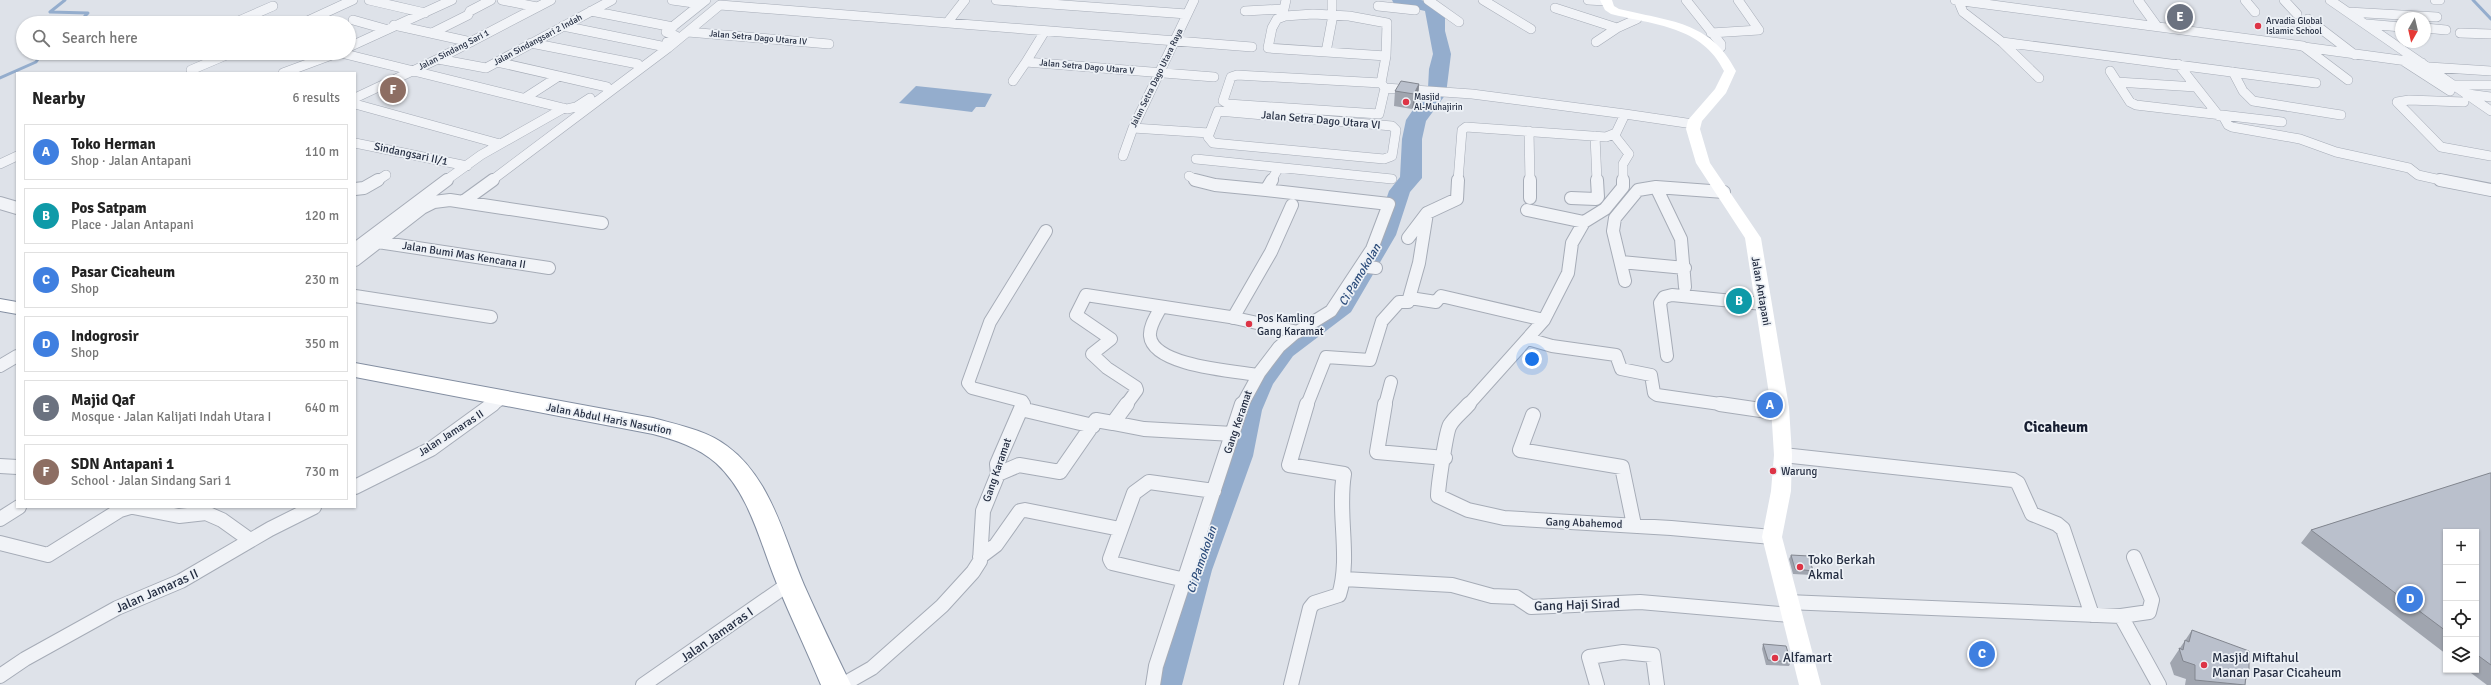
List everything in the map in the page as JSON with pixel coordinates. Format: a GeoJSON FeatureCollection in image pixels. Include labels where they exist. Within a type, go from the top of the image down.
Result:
{"type":"FeatureCollection","features":[{"type":"Feature","properties":{"kind":"highway"},"geometry":{"type":"LineString","coordinates":[[0,305],[16,308]]}},
{"type":"Feature","properties":{"kind":"highway","name":"Jalan Abdul Haris Nasution"},"geometry":{"type":"LineString","coordinates":[[356,370],[653,426],[682,434],[712,447],[739,473],[753,494],[790,583],[836,685]]}},
{"type":"Feature","properties":{"kind":"street"},"geometry":{"type":"LineString","coordinates":[[318,16],[353,0]]}},
{"type":"Feature","properties":{"kind":"street"},"geometry":{"type":"LineString","coordinates":[[369,0],[384,1],[424,13]]}},
{"type":"Feature","properties":{"kind":"street"},"geometry":{"type":"LineString","coordinates":[[356,44],[385,29],[452,0]]}},
{"type":"Feature","properties":{"kind":"street"},"geometry":{"type":"LineString","coordinates":[[432,33],[468,15],[470,11],[491,0]]}},
{"type":"Feature","properties":{"kind":"street"},"geometry":{"type":"LineString","coordinates":[[502,0],[537,7]]}},
{"type":"Feature","properties":{"kind":"street","name":"Jalan Sindang Sari 1"},"geometry":{"type":"LineString","coordinates":[[356,98],[438,59],[551,0]]}},
{"type":"Feature","properties":{"kind":"street","name":"Jalan Sindangsari 2 Indah"},"geometry":{"type":"LineString","coordinates":[[438,59],[478,68],[486,68],[612,0]]}},
{"type":"Feature","properties":{"kind":"street"},"geometry":{"type":"LineString","coordinates":[[672,0],[703,2]]}},
{"type":"Feature","properties":{"kind":"street"},"geometry":{"type":"LineString","coordinates":[[947,23],[965,0]]}},
{"type":"Feature","properties":{"kind":"street"},"geometry":{"type":"LineString","coordinates":[[996,0],[1187,14]]}},
{"type":"Feature","properties":{"kind":"street","name":"Jalan Setra Dago Utara Raya"},"geometry":{"type":"LineString","coordinates":[[1123,156],[1133,128],[1194,0]]}},
{"type":"Feature","properties":{"kind":"street"},"geometry":{"type":"LineString","coordinates":[[1244,11],[1284,9],[1286,0]]}},
{"type":"Feature","properties":{"kind":"street"},"geometry":{"type":"LineString","coordinates":[[1428,0],[1460,22]]}},
{"type":"Feature","properties":{"kind":"street"},"geometry":{"type":"LineString","coordinates":[[1483,0],[1531,29]]}},
{"type":"Feature","properties":{"kind":"street"},"geometry":{"type":"LineString","coordinates":[[1386,56],[1268,48],[1276,19],[1332,8],[1387,23],[1386,56],[1383,85],[1380,112],[1374,115],[1228,104],[1223,101],[1231,77],[1237,75],[1383,85],[1693,126],[1721,90],[1730,71],[1716,49],[1697,34],[1688,30],[1615,12],[1608,8],[1606,0],[1588,0]]}},
{"type":"Feature","properties":{"kind":"street"},"geometry":{"type":"LineString","coordinates":[[1686,0],[1721,46],[1716,49]]}},
{"type":"Feature","properties":{"kind":"street"},"geometry":{"type":"LineString","coordinates":[[1711,34],[1759,30],[1738,0]]}},
{"type":"Feature","properties":{"kind":"street"},"geometry":{"type":"LineString","coordinates":[[1955,0],[2156,25],[2426,65],[2491,70]]}},
{"type":"Feature","properties":{"kind":"street"},"geometry":{"type":"LineString","coordinates":[[1958,0],[1963,12],[2002,42],[2039,78]]}},
{"type":"Feature","properties":{"kind":"street"},"geometry":{"type":"LineString","coordinates":[[2138,0],[2156,25]]}},
{"type":"Feature","properties":{"kind":"street"},"geometry":{"type":"LineString","coordinates":[[2245,0],[2255,12]]}},
{"type":"Feature","properties":{"kind":"street"},"geometry":{"type":"LineString","coordinates":[[2284,0],[2297,14]]}},
{"type":"Feature","properties":{"kind":"street"},"geometry":{"type":"LineString","coordinates":[[2330,0],[2454,85],[2465,98],[2489,108]]}},
{"type":"Feature","properties":{"kind":"street"},"geometry":{"type":"LineString","coordinates":[[2435,0],[2440,0]]}},
{"type":"Feature","properties":{"kind":"street"},"geometry":{"type":"LineString","coordinates":[[356,57],[411,72],[564,108],[576,107],[607,87],[676,36],[666,32],[703,2]]}},
{"type":"Feature","properties":{"kind":"street"},"geometry":{"type":"LineString","coordinates":[[464,201],[688,32],[714,8],[723,5],[1252,47]]}},
{"type":"Feature","properties":{"kind":"street"},"geometry":{"type":"LineString","coordinates":[[250,16],[273,6]]}},
{"type":"Feature","properties":{"kind":"street"},"geometry":{"type":"LineString","coordinates":[[1377,7],[1415,10]]}},
{"type":"Feature","properties":{"kind":"street"},"geometry":{"type":"LineString","coordinates":[[1326,52],[1332,8]]}},
{"type":"Feature","properties":{"kind":"street"},"geometry":{"type":"LineString","coordinates":[[1556,8],[1617,28]]}},
{"type":"Feature","properties":{"kind":"street"},"geometry":{"type":"LineString","coordinates":[[591,11],[673,27]]}},
{"type":"Feature","properties":{"kind":"street"},"geometry":{"type":"LineString","coordinates":[[2347,12],[2437,17]]}},
{"type":"Feature","properties":{"kind":"street"},"geometry":{"type":"LineString","coordinates":[[1596,42],[1617,28],[1637,18]]}},
{"type":"Feature","properties":{"kind":"street"},"geometry":{"type":"LineString","coordinates":[[2308,19],[2356,55]]}},
{"type":"Feature","properties":{"kind":"street"},"geometry":{"type":"LineString","coordinates":[[356,21],[385,29]]}},
{"type":"Feature","properties":{"kind":"street"},"geometry":{"type":"LineString","coordinates":[[2366,24],[2395,26]]}},
{"type":"Feature","properties":{"kind":"street"},"geometry":{"type":"LineString","coordinates":[[394,25],[471,42]]}},
{"type":"Feature","properties":{"kind":"street"},"geometry":{"type":"LineString","coordinates":[[563,26],[661,46]]}},
{"type":"Feature","properties":{"kind":"street"},"geometry":{"type":"LineString","coordinates":[[2431,29],[2446,30]]}},
{"type":"Feature","properties":{"kind":"street","name":"Jalan Setra Dago Utara V"},"geometry":{"type":"LineString","coordinates":[[1045,31],[1026,62],[1214,77]]}},
{"type":"Feature","properties":{"kind":"street","name":"Jalan Setra Dago Utara IV"},"geometry":{"type":"LineString","coordinates":[[688,32],[829,44]]}},
{"type":"Feature","properties":{"kind":"street"},"geometry":{"type":"LineString","coordinates":[[2460,33],[2491,34]]}},
{"type":"Feature","properties":{"kind":"street"},"geometry":{"type":"LineString","coordinates":[[2002,42],[2316,83]]}},
{"type":"Feature","properties":{"kind":"street"},"geometry":{"type":"LineString","coordinates":[[532,43],[638,64]]}},
{"type":"Feature","properties":{"kind":"street"},"geometry":{"type":"LineString","coordinates":[[2303,46],[2348,80]]}},
{"type":"Feature","properties":{"kind":"street"},"geometry":{"type":"LineString","coordinates":[[190,70],[214,60]]}},
{"type":"Feature","properties":{"kind":"street"},"geometry":{"type":"LineString","coordinates":[[286,72],[318,60]]}},
{"type":"Feature","properties":{"kind":"street"},"geometry":{"type":"LineString","coordinates":[[497,62],[607,87]]}},
{"type":"Feature","properties":{"kind":"street"},"geometry":{"type":"LineString","coordinates":[[1013,81],[1026,62]]}},
{"type":"Feature","properties":{"kind":"street"},"geometry":{"type":"LineString","coordinates":[[2405,62],[2465,98],[2491,118]]}},
{"type":"Feature","properties":{"kind":"street"},"geometry":{"type":"LineString","coordinates":[[2178,64],[2229,126],[2300,139],[2336,152],[2408,168],[2418,175],[2491,190]]}},
{"type":"Feature","properties":{"kind":"street"},"geometry":{"type":"LineString","coordinates":[[2110,71],[2130,102],[2136,105],[2282,122]]}},
{"type":"Feature","properties":{"kind":"street"},"geometry":{"type":"LineString","coordinates":[[2233,72],[2243,91],[2252,101],[2341,115]]}},
{"type":"Feature","properties":{"kind":"street"},"geometry":{"type":"LineString","coordinates":[[525,98],[559,76]]}},
{"type":"Feature","properties":{"kind":"street"},"geometry":{"type":"LineString","coordinates":[[2117,82],[2196,87]]}},
{"type":"Feature","properties":{"kind":"street"},"geometry":{"type":"LineString","coordinates":[[2454,85],[2491,85]]}},
{"type":"Feature","properties":{"kind":"street"},"geometry":{"type":"LineString","coordinates":[[2491,97],[2409,100],[2397,102],[2441,147],[2491,156]]}},
{"type":"Feature","properties":{"kind":"street"},"geometry":{"type":"LineString","coordinates":[[356,104],[500,144]]}},
{"type":"Feature","properties":{"kind":"street"},"geometry":{"type":"LineString","coordinates":[[356,259],[373,240],[466,166],[500,144],[564,108]]}},
{"type":"Feature","properties":{"kind":"street","name":"Jalan Setra Dago Utara VI"},"geometry":{"type":"LineString","coordinates":[[1218,111],[1392,126],[1396,130],[1392,156],[1384,159],[1216,144],[1208,137],[1209,133],[1218,111]]}},
{"type":"Feature","properties":{"kind":"street"},"geometry":{"type":"LineString","coordinates":[[1614,135],[1625,116]]}},
{"type":"Feature","properties":{"kind":"street","name":"Jalan Antapani"},"geometry":{"type":"LineString","coordinates":[[1693,126],[1700,158],[1724,192],[1753,238],[1781,413],[1783,455],[1781,491],[1772,537],[1810,685]]}},
{"type":"Feature","properties":{"kind":"street"},"geometry":{"type":"LineString","coordinates":[[1408,238],[1427,213],[1457,199],[1462,130],[1466,127],[1529,130],[1595,136],[1614,135]]}},
{"type":"Feature","properties":{"kind":"street"},"geometry":{"type":"LineString","coordinates":[[1133,128],[1209,133]]}},
{"type":"Feature","properties":{"kind":"street"},"geometry":{"type":"LineString","coordinates":[[1529,130],[1530,198]]}},
{"type":"Feature","properties":{"kind":"street"},"geometry":{"type":"LineString","coordinates":[[1391,382],[1383,411],[1377,452],[1445,458],[1450,426],[1544,320],[1564,283],[1568,273],[1572,243],[1584,222],[1605,209],[1623,187],[1623,164],[1630,154],[1614,135]]}},
{"type":"Feature","properties":{"kind":"street"},"geometry":{"type":"LineString","coordinates":[[1571,198],[1596,199],[1598,197],[1595,136]]}},
{"type":"Feature","properties":{"kind":"street","name":"Sindangsari II/1"},"geometry":{"type":"LineString","coordinates":[[356,143],[466,166]]}},
{"type":"Feature","properties":{"kind":"street"},"geometry":{"type":"LineString","coordinates":[[0,164],[16,156]]}},
{"type":"Feature","properties":{"kind":"street"},"geometry":{"type":"LineString","coordinates":[[1196,159],[1278,169],[1392,179]]}},
{"type":"Feature","properties":{"kind":"street"},"geometry":{"type":"LineString","coordinates":[[1188,176],[1204,182],[1266,190],[1278,169]]}},
{"type":"Feature","properties":{"kind":"street"},"geometry":{"type":"LineString","coordinates":[[356,189],[364,188],[386,175]]}},
{"type":"Feature","properties":{"kind":"street"},"geometry":{"type":"LineString","coordinates":[[1625,281],[1613,231],[1615,218],[1638,190],[1656,187],[1724,192]]}},
{"type":"Feature","properties":{"kind":"street"},"geometry":{"type":"LineString","coordinates":[[1656,187],[1681,239],[1685,268],[1685,287]]}},
{"type":"Feature","properties":{"kind":"street","name":"Gang Keramat"},"geometry":{"type":"LineString","coordinates":[[1153,685],[1156,666],[1234,434],[1244,398],[1258,375],[1288,339],[1326,317],[1368,267],[1389,204],[1386,202],[1266,190]]}},
{"type":"Feature","properties":{"kind":"street"},"geometry":{"type":"LineString","coordinates":[[356,248],[373,240],[422,208],[434,202],[450,200],[602,223]]}},
{"type":"Feature","properties":{"kind":"street"},"geometry":{"type":"LineString","coordinates":[[0,203],[16,208]]}},
{"type":"Feature","properties":{"kind":"street"},"geometry":{"type":"LineString","coordinates":[[1233,318],[1270,252],[1292,206]]}},
{"type":"Feature","properties":{"kind":"street"},"geometry":{"type":"LineString","coordinates":[[1527,210],[1584,222]]}},
{"type":"Feature","properties":{"kind":"street"},"geometry":{"type":"LineString","coordinates":[[1291,685],[1310,608],[1314,603],[1340,595],[1344,579],[1341,492],[1344,474],[1289,465],[1313,386],[1326,357],[1370,360],[1382,321],[1399,302],[1408,302],[1419,263],[1422,235],[1427,213]]}},
{"type":"Feature","properties":{"kind":"street"},"geometry":{"type":"LineString","coordinates":[[1046,231],[990,322],[968,384],[972,388],[1003,398],[1022,401],[1021,409],[1092,426]]}},
{"type":"Feature","properties":{"kind":"street","name":"Jalan Bumi Mas Kencana II"},"geometry":{"type":"LineString","coordinates":[[356,237],[549,268]]}},
{"type":"Feature","properties":{"kind":"street"},"geometry":{"type":"LineString","coordinates":[[1621,262],[1685,268]]}},
{"type":"Feature","properties":{"kind":"street"},"geometry":{"type":"LineString","coordinates":[[1113,423],[1137,390],[1136,387],[1095,358],[1092,354],[1111,339],[1076,315],[1086,295],[1233,318],[1298,332]]}},
{"type":"Feature","properties":{"kind":"street"},"geometry":{"type":"LineString","coordinates":[[356,296],[492,317]]}},
{"type":"Feature","properties":{"kind":"street"},"geometry":{"type":"LineString","coordinates":[[1410,298],[1436,302],[1441,296],[1544,320]]}},
{"type":"Feature","properties":{"kind":"street"},"geometry":{"type":"LineString","coordinates":[[1667,356],[1660,303],[1664,297],[1679,296],[1763,304]]}},
{"type":"Feature","properties":{"kind":"street"},"geometry":{"type":"LineString","coordinates":[[1162,307],[1150,335],[1151,342],[1158,351],[1180,362],[1258,375]]}},
{"type":"Feature","properties":{"kind":"street"},"geometry":{"type":"LineString","coordinates":[[1528,339],[1552,346],[1616,355],[1621,369],[1651,375],[1654,393],[1657,395],[1781,413]]}},
{"type":"Feature","properties":{"kind":"street"},"geometry":{"type":"LineString","coordinates":[[0,366],[16,357]]}},
{"type":"Feature","properties":{"kind":"street","name":"Jalan Jamaras II"},"geometry":{"type":"LineString","coordinates":[[356,486],[431,449],[502,398]]}},
{"type":"Feature","properties":{"kind":"street","name":"Gang Karamat"},"geometry":{"type":"LineString","coordinates":[[842,685],[872,668],[942,606],[973,572],[980,557],[983,511],[998,474],[997,464],[1021,409]]}},
{"type":"Feature","properties":{"kind":"street"},"geometry":{"type":"LineString","coordinates":[[1533,415],[1520,450],[1622,467],[1634,525]]}},
{"type":"Feature","properties":{"kind":"street"},"geometry":{"type":"LineString","coordinates":[[998,474],[1019,465],[1060,472],[1092,426],[1098,420],[1144,429],[1234,434]]}},
{"type":"Feature","properties":{"kind":"street"},"geometry":{"type":"LineString","coordinates":[[1783,455],[2014,480],[2018,482],[2028,508],[2034,516],[2058,524],[2063,529],[2092,615]]}},
{"type":"Feature","properties":{"kind":"street","name":"Gang Abahemod"},"geometry":{"type":"LineString","coordinates":[[1445,458],[1438,484],[1438,496],[1468,510],[1504,518],[1634,525],[1772,537]]}},
{"type":"Feature","properties":{"kind":"street"},"geometry":{"type":"LineString","coordinates":[[0,466],[16,467]]}},
{"type":"Feature","properties":{"kind":"street"},"geometry":{"type":"LineString","coordinates":[[1185,580],[1112,563],[1110,559],[1134,493],[1145,484],[1214,491]]}},
{"type":"Feature","properties":{"kind":"street"},"geometry":{"type":"LineString","coordinates":[[0,519],[17,508]]}},
{"type":"Feature","properties":{"kind":"street"},"geometry":{"type":"LineString","coordinates":[[0,543],[48,555],[120,510],[127,508]]}},
{"type":"Feature","properties":{"kind":"street"},"geometry":{"type":"LineString","coordinates":[[138,508],[179,516],[206,513],[222,520],[250,540]]}},
{"type":"Feature","properties":{"kind":"street","name":"Jalan Jamaras II"},"geometry":{"type":"LineString","coordinates":[[0,676],[26,659],[117,608],[186,578],[250,540],[312,508]]}},
{"type":"Feature","properties":{"kind":"street"},"geometry":{"type":"LineString","coordinates":[[980,557],[996,545],[1020,511],[1025,510],[1120,529]]}},
{"type":"Feature","properties":{"kind":"street","name":"Gang Haji Sirad"},"geometry":{"type":"LineString","coordinates":[[1344,579],[1452,585],[1492,596],[1516,597],[1525,605],[1531,607],[1578,607],[1597,603],[1662,603],[1676,607],[1789,608],[2121,616],[2149,612],[2152,600],[2134,557]]}},
{"type":"Feature","properties":{"kind":"street","name":"Jalan Jamaras I"},"geometry":{"type":"LineString","coordinates":[[642,685],[790,583]]}},
{"type":"Feature","properties":{"kind":"street"},"geometry":{"type":"LineString","coordinates":[[2121,616],[2159,685]]}},
{"type":"Feature","properties":{"kind":"street"},"geometry":{"type":"LineString","coordinates":[[1597,685],[1589,657],[1623,652],[1651,654],[1654,656],[1657,685]]}},
{"type":"Feature","properties":{"kind":"water"},"geometry":{"type":"Polygon","coordinates":[[[916,86],[992,94],[985,107],[976,107],[972,112],[899,103],[916,86]]]}},
{"type":"Feature","properties":{"kind":"building"},"geometry":{"type":"Polygon","coordinates":[[[1401,81],[1419,84],[1414,94],[1395,91],[1401,81]]]}},
{"type":"Feature","properties":{"kind":"building"},"geometry":{"type":"Polygon","coordinates":[[[1764,394],[1770,394],[1770,398],[1764,397],[1764,394]]]}},
{"type":"Feature","properties":{"kind":"building"},"geometry":{"type":"Polygon","coordinates":[[[2491,473],[2491,665],[2479,656],[2479,529],[2443,529],[2443,629],[2311,530],[2491,473]]]}},
{"type":"Feature","properties":{"kind":"building"},"geometry":{"type":"Polygon","coordinates":[[[1791,555],[1809,556],[1813,571],[1795,569],[1791,555]]]}},
{"type":"Feature","properties":{"kind":"building"},"geometry":{"type":"Polygon","coordinates":[[[2192,630],[2249,651],[2249,675],[2246,674],[2245,685],[2195,680],[2195,665],[2183,661],[2179,648],[2183,650],[2185,640],[2189,642],[2192,630]]]}},
{"type":"Feature","properties":{"kind":"building"},"geometry":{"type":"Polygon","coordinates":[[[1763,644],[1786,646],[1791,662],[1768,660],[1763,644]]]}},
{"type":"Feature","properties":{"kind":"waterway"},"geometry":{"type":"LineString","coordinates":[[65,0],[50,12],[88,13],[85,16]]}},
{"type":"Feature","properties":{"kind":"waterway","name":"Ci Pamokolan"},"geometry":{"type":"LineString","coordinates":[[1165,685],[1197,570],[1239,456],[1249,410],[1260,383],[1284,350],[1302,335],[1342,307],[1385,235],[1400,191],[1411,178],[1412,139],[1416,120],[1436,94],[1438,88],[1438,69],[1442,54],[1436,31],[1436,18],[1432,8],[1400,0]]}},
{"type":"Feature","properties":{"kind":"waterway"},"geometry":{"type":"LineString","coordinates":[[2473,0],[2491,19]]}},
{"type":"Feature","properties":{"kind":"waterway"},"geometry":{"type":"LineString","coordinates":[[0,78],[36,62],[37,60]]}},
{"type":"Feature","properties":{"kind":"place","name":"Majid Qaf"},"geometry":{"type":"Point","coordinates":[2180,17]}},
{"type":"Feature","properties":{"kind":"place","name":"Arvadia Global Islamic School"},"geometry":{"type":"Point","coordinates":[2258,26]}},
{"type":"Feature","properties":{"kind":"place","name":"SDN Antapani 1"},"geometry":{"type":"Point","coordinates":[393,90]}},
{"type":"Feature","properties":{"kind":"place","name":"Masjid Al-Muhajirin"},"geometry":{"type":"Point","coordinates":[1406,102]}},
{"type":"Feature","properties":{"kind":"place","name":"Pos Satpam"},"geometry":{"type":"Point","coordinates":[1739,301]}},
{"type":"Feature","properties":{"kind":"place","name":"Pos Kamling Gang Karamat"},"geometry":{"type":"Point","coordinates":[1249,324]}},
{"type":"Feature","properties":{"kind":"place","name":"Toko Herman"},"geometry":{"type":"Point","coordinates":[1770,405]}},
{"type":"Feature","properties":{"kind":"place","name":"Warung"},"geometry":{"type":"Point","coordinates":[1773,471]}},
{"type":"Feature","properties":{"kind":"place","name":"Toko Berkah Akmal"},"geometry":{"type":"Point","coordinates":[1800,567]}},
{"type":"Feature","properties":{"kind":"place","name":"Indogrosir"},"geometry":{"type":"Point","coordinates":[2410,599]}},
{"type":"Feature","properties":{"kind":"place","name":"Pasar Cicaheum"},"geometry":{"type":"Point","coordinates":[1982,654]}},
{"type":"Feature","properties":{"kind":"place","name":"Alfamart"},"geometry":{"type":"Point","coordinates":[1775,658]}},
{"type":"Feature","properties":{"kind":"place","name":"Masjid Miftahul Manan Pasar Cicaheum"},"geometry":{"type":"Point","coordinates":[2204,665]}},
{"type":"Feature","properties":{"kind":"district","name":"Cicaheum"},"geometry":{"type":"Point","coordinates":[2056,427]}}]}
